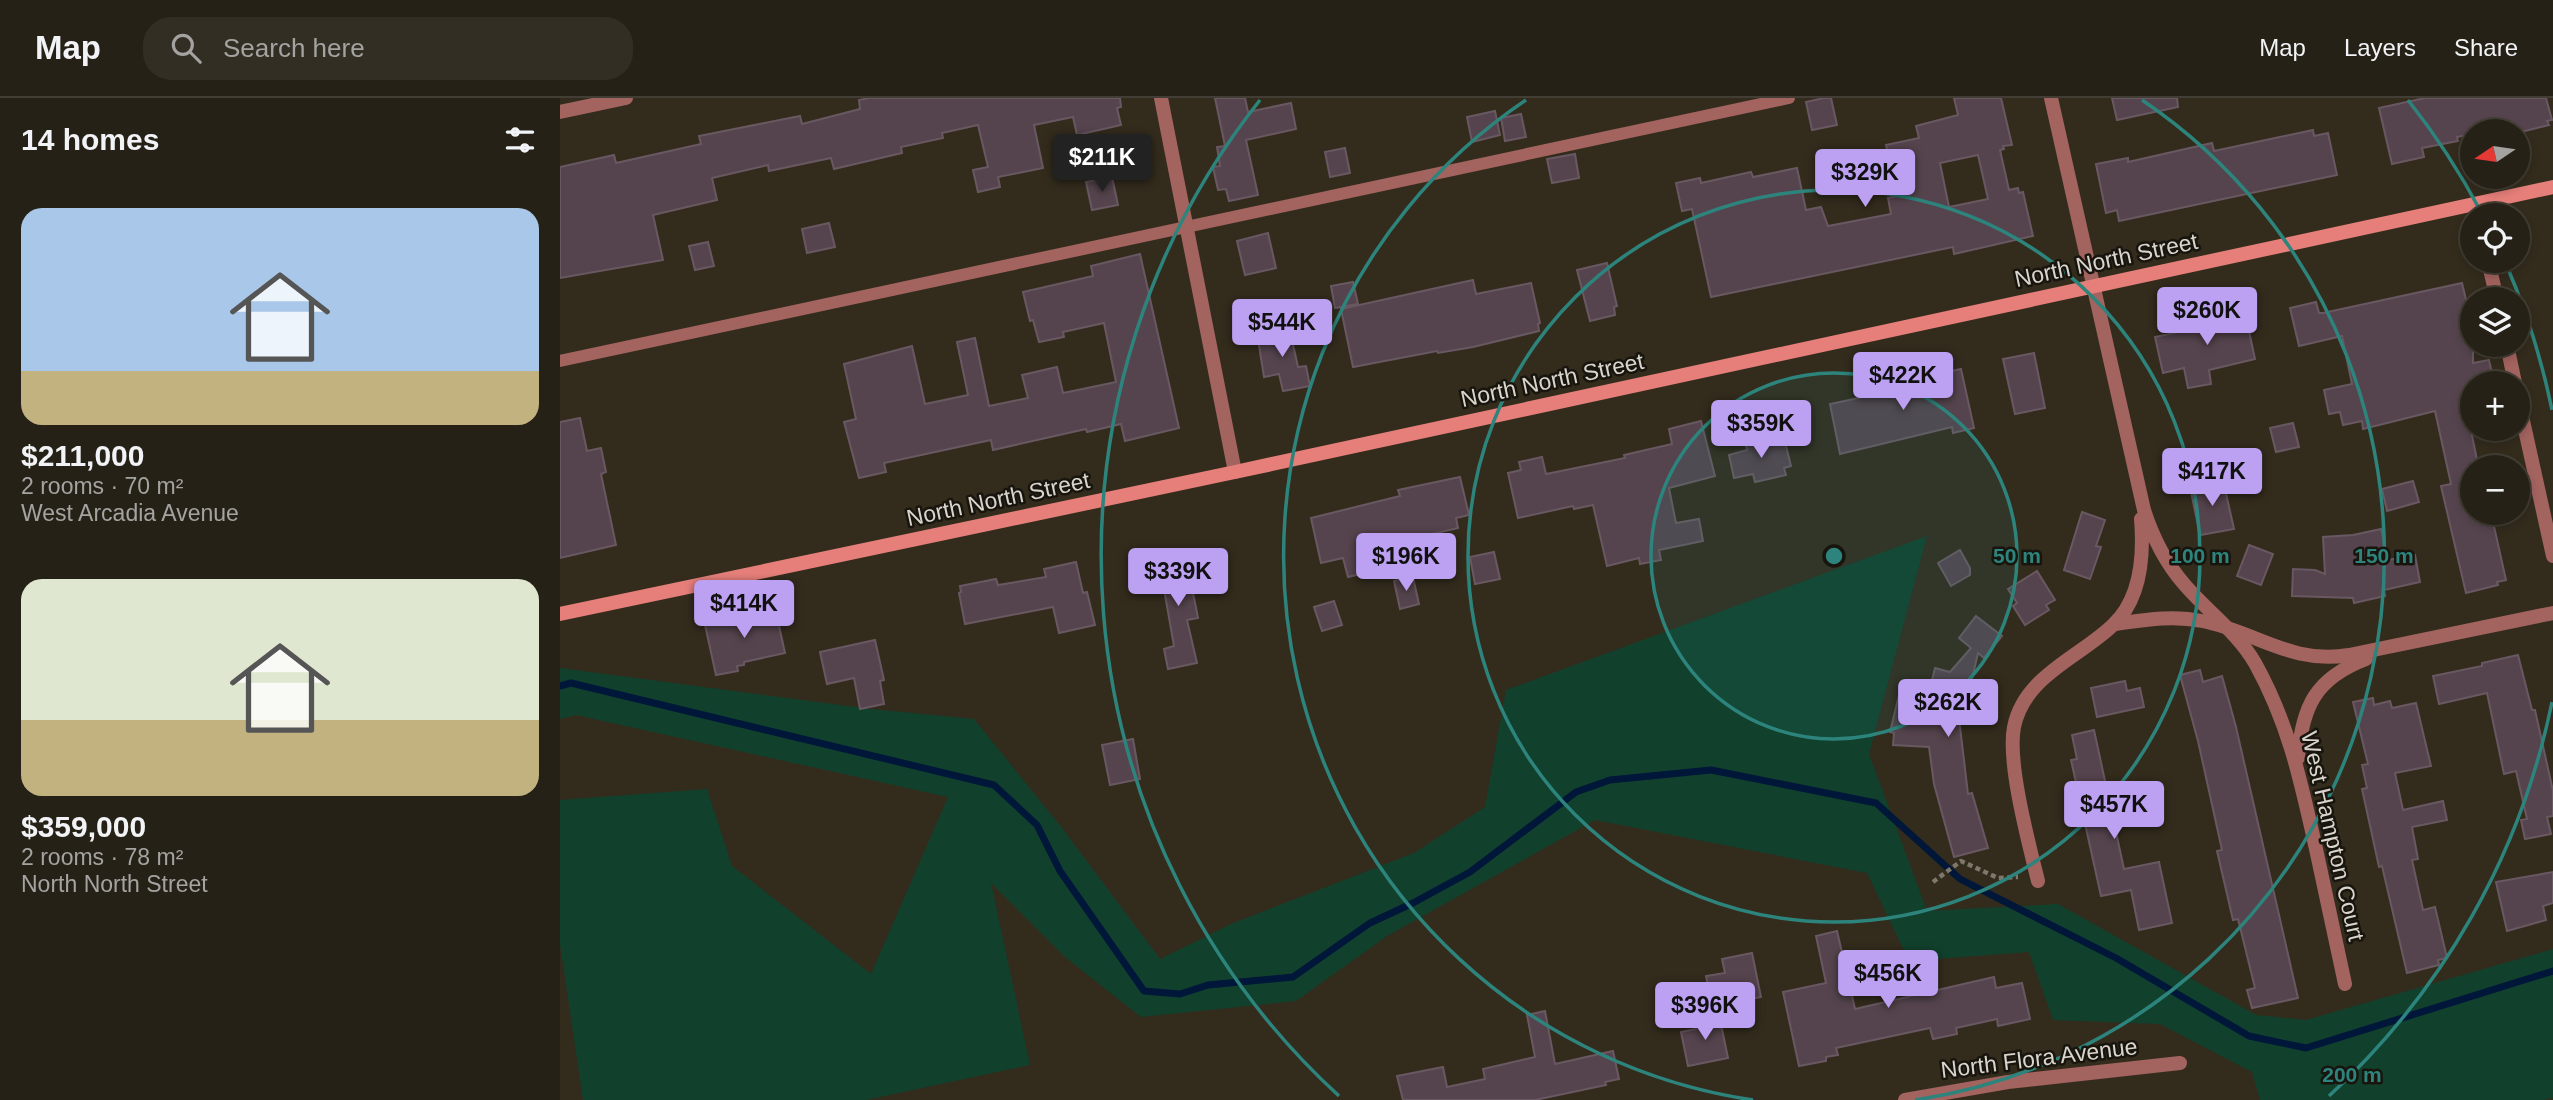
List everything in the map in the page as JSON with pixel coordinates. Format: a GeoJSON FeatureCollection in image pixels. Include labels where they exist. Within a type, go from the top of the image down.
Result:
{"type":"FeatureCollection","features":[{"type":"Feature","properties":{"kind":"street"},"geometry":{"type":"LineString","coordinates":[[560,112],[626,98]]}},
{"type":"Feature","properties":{"kind":"street"},"geometry":{"type":"LineString","coordinates":[[1161,98],[1235,472]]}},
{"type":"Feature","properties":{"kind":"street","name":"West Hampton Court"},"geometry":{"type":"LineString","coordinates":[[2051,98],[2148,522],[2160,550],[2183,583],[2230,629],[2253,660],[2271,695],[2297,763],[2345,984]]}},
{"type":"Feature","properties":{"kind":"street","name":"North North Street"},"geometry":{"type":"LineString","coordinates":[[2500,203],[2553,187]]}},
{"type":"Feature","properties":{"kind":"street","name":"North North Street"},"geometry":{"type":"LineString","coordinates":[[560,614],[1235,472],[2094,286],[2460,213]]}},
{"type":"Feature","properties":{"kind":"street"},"geometry":{"type":"LineString","coordinates":[[2528,441],[2553,556]]}},
{"type":"Feature","properties":{"kind":"street"},"geometry":{"type":"LineString","coordinates":[[2037,878],[2015,765],[2014,728],[2026,699],[2037,685],[2115,624],[2131,598],[2140,572],[2142,528],[2139,487]]}},
{"type":"Feature","properties":{"kind":"street"},"geometry":{"type":"LineString","coordinates":[[2115,624],[2178,617],[2204,621],[2291,653],[2321,659],[2349,656],[2553,613]]}},
{"type":"Feature","properties":{"kind":"street"},"geometry":{"type":"LineString","coordinates":[[2297,763],[2299,738],[2306,711],[2320,687],[2350,666],[2412,642]]}},
{"type":"Feature","properties":{"kind":"street","name":"North Flora Avenue"},"geometry":{"type":"LineString","coordinates":[[1905,1100],[2008,1082],[2180,1063]]}},
{"type":"Feature","properties":{"kind":"lane"},"geometry":{"type":"LineString","coordinates":[[560,361],[1789,98]]}},
{"type":"Feature","properties":{"kind":"path"},"geometry":{"type":"LineString","coordinates":[[1935,881],[1961,861],[1998,878],[2037,878]]}},
{"type":"Feature","properties":{"kind":"green space"},"geometry":{"type":"Polygon","coordinates":[[[1927,536],[1869,754],[1927,911],[2058,904],[2256,1015],[2306,1020],[2553,949],[2553,1098],[2260,1100],[2252,1072],[2160,1024],[2053,1020],[2029,952],[1909,961],[1867,873],[1595,820],[1387,936],[1296,1001],[1141,1017],[1065,957],[991,883],[1030,1065],[866,1100],[583,1100],[560,944],[560,800],[707,789],[732,866],[871,974],[948,797],[576,715],[560,719],[560,668],[871,709],[974,719],[1062,828],[1160,959],[1231,924],[1414,853],[1485,807],[1506,690],[1927,536]]]}},
{"type":"Feature","properties":{"kind":"building"},"geometry":{"type":"Polygon","coordinates":[[[1120,98],[1121,107],[1117,108],[1121,125],[1077,135],[1073,117],[1034,125],[1043,168],[998,177],[1000,187],[978,192],[973,170],[988,167],[978,125],[942,133],[943,138],[901,147],[902,153],[834,169],[831,158],[769,171],[768,165],[712,178],[717,200],[653,215],[663,260],[560,278],[560,167],[614,155],[616,163],[701,144],[699,136],[800,116],[802,124],[860,109],[859,100],[1120,98]]]}},
{"type":"Feature","properties":{"kind":"building"},"geometry":{"type":"Polygon","coordinates":[[[1215,98],[1245,98],[1248,112],[1291,103],[1296,129],[1246,140],[1258,195],[1229,201],[1226,189],[1218,190],[1213,167],[1220,166],[1217,147],[1225,146],[1215,98]]]}},
{"type":"Feature","properties":{"kind":"building"},"geometry":{"type":"Polygon","coordinates":[[[1831,98],[1837,125],[1812,130],[1806,102],[1831,98]]]}},
{"type":"Feature","properties":{"kind":"building"},"geometry":{"type":"Polygon","coordinates":[[[1954,98],[2001,98],[2012,145],[2003,146],[2004,149],[2000,150],[2009,190],[2018,188],[2019,193],[2023,192],[2033,236],[1954,254],[1953,247],[1711,297],[1692,209],[1682,211],[1676,183],[1700,178],[1701,183],[1751,172],[1753,177],[1797,168],[1806,210],[1821,207],[1828,226],[1891,214],[1888,198],[1897,196],[1886,145],[1919,138],[1916,126],[1958,115],[1954,98]],[[1978,155],[1940,163],[1949,207],[1988,199],[1978,155]]]}},
{"type":"Feature","properties":{"kind":"building"},"geometry":{"type":"Polygon","coordinates":[[[2112,98],[2177,98],[2178,107],[2117,120],[2112,98]]]}},
{"type":"Feature","properties":{"kind":"building"},"geometry":{"type":"Polygon","coordinates":[[[2425,98],[2546,98],[2552,120],[2547,121],[2549,125],[2530,130],[2530,119],[2460,119],[2458,141],[2422,148],[2424,157],[2392,164],[2379,108],[2425,98]]]}},
{"type":"Feature","properties":{"kind":"building"},"geometry":{"type":"Polygon","coordinates":[[[1495,111],[1500,135],[1472,142],[1467,117],[1495,111]]]}},
{"type":"Feature","properties":{"kind":"building"},"geometry":{"type":"Polygon","coordinates":[[[1521,114],[1526,137],[1505,141],[1501,118],[1521,114]]]}},
{"type":"Feature","properties":{"kind":"building"},"geometry":{"type":"Polygon","coordinates":[[[2313,130],[2314,136],[2328,133],[2337,175],[2119,221],[2117,210],[2106,213],[2096,164],[2128,158],[2128,162],[2212,143],[2214,151],[2313,130]]]}},
{"type":"Feature","properties":{"kind":"building"},"geometry":{"type":"Polygon","coordinates":[[[1345,148],[1350,173],[1330,177],[1325,152],[1345,148]]]}},
{"type":"Feature","properties":{"kind":"building"},"geometry":{"type":"Polygon","coordinates":[[[1575,154],[1579,178],[1552,183],[1547,159],[1575,154]]]}},
{"type":"Feature","properties":{"kind":"building"},"geometry":{"type":"Polygon","coordinates":[[[1112,177],[1118,205],[1092,210],[1086,182],[1112,177]]]}},
{"type":"Feature","properties":{"kind":"building"},"geometry":{"type":"Polygon","coordinates":[[[829,223],[835,247],[807,253],[802,229],[829,223]]]}},
{"type":"Feature","properties":{"kind":"building"},"geometry":{"type":"Polygon","coordinates":[[[1268,233],[1276,268],[1245,275],[1237,241],[1268,233]]]}},
{"type":"Feature","properties":{"kind":"building"},"geometry":{"type":"Polygon","coordinates":[[[708,242],[714,266],[695,270],[689,246],[708,242]]]}},
{"type":"Feature","properties":{"kind":"building"},"geometry":{"type":"Polygon","coordinates":[[[1140,254],[1179,428],[1125,441],[1121,424],[993,450],[991,440],[884,463],[886,472],[859,478],[844,422],[856,419],[844,364],[912,346],[925,404],[968,395],[957,342],[975,338],[989,406],[1028,398],[1022,375],[1057,367],[1063,393],[1116,382],[1104,323],[1063,332],[1064,337],[1039,342],[1033,320],[1030,321],[1023,292],[1093,276],[1091,266],[1140,254]]]}},
{"type":"Feature","properties":{"kind":"building"},"geometry":{"type":"Polygon","coordinates":[[[1607,263],[1617,306],[1614,307],[1615,315],[1590,321],[1577,270],[1607,263]]]}},
{"type":"Feature","properties":{"kind":"building"},"geometry":{"type":"Polygon","coordinates":[[[1473,280],[1476,294],[1531,283],[1540,323],[1539,331],[1473,347],[1353,367],[1341,309],[1473,280]]]}},
{"type":"Feature","properties":{"kind":"building"},"geometry":{"type":"Polygon","coordinates":[[[1353,282],[1358,304],[1335,308],[1331,286],[1353,282]]]}},
{"type":"Feature","properties":{"kind":"building"},"geometry":{"type":"Polygon","coordinates":[[[2462,283],[2460,357],[2473,357],[2473,363],[2489,360],[2491,371],[2460,371],[2460,441],[2473,441],[2476,455],[2460,455],[2460,525],[2494,525],[2506,580],[2497,582],[2498,585],[2466,593],[2441,486],[2451,484],[2435,411],[2363,429],[2362,421],[2343,425],[2340,412],[2329,414],[2324,390],[2352,384],[2342,336],[2299,346],[2290,308],[2316,302],[2319,313],[2462,283]]]}},
{"type":"Feature","properties":{"kind":"building"},"geometry":{"type":"Polygon","coordinates":[[[2244,308],[2255,359],[2209,370],[2211,384],[2188,388],[2184,368],[2163,373],[2155,337],[2212,325],[2209,316],[2244,308]]]}},
{"type":"Feature","properties":{"kind":"building"},"geometry":{"type":"Polygon","coordinates":[[[1289,326],[1298,367],[1306,366],[1310,386],[1283,391],[1279,374],[1264,377],[1257,333],[1289,326]]]}},
{"type":"Feature","properties":{"kind":"building"},"geometry":{"type":"Polygon","coordinates":[[[2034,353],[2045,408],[2015,414],[2003,359],[2034,353]]]}},
{"type":"Feature","properties":{"kind":"building"},"geometry":{"type":"Polygon","coordinates":[[[1961,369],[1974,428],[1953,433],[1952,427],[1840,454],[1830,404],[1878,394],[1878,391],[1961,369]]]}},
{"type":"Feature","properties":{"kind":"building"},"geometry":{"type":"Polygon","coordinates":[[[580,418],[587,451],[601,448],[606,472],[601,474],[616,545],[560,558],[560,422],[580,418]]]}},
{"type":"Feature","properties":{"kind":"building"},"geometry":{"type":"Polygon","coordinates":[[[1701,421],[1715,476],[1669,488],[1676,523],[1699,519],[1703,541],[1659,550],[1661,560],[1640,564],[1639,558],[1607,566],[1593,505],[1574,509],[1573,506],[1518,518],[1508,473],[1521,470],[1519,462],[1542,457],[1546,474],[1625,458],[1624,455],[1672,444],[1669,429],[1701,421]]]}},
{"type":"Feature","properties":{"kind":"building"},"geometry":{"type":"Polygon","coordinates":[[[2293,423],[2299,447],[2276,452],[2270,428],[2293,423]]]}},
{"type":"Feature","properties":{"kind":"building"},"geometry":{"type":"Polygon","coordinates":[[[1767,435],[1770,445],[1785,442],[1791,466],[1784,468],[1786,475],[1755,482],[1753,474],[1734,478],[1729,455],[1747,450],[1745,440],[1767,435]]]}},
{"type":"Feature","properties":{"kind":"building"},"geometry":{"type":"Polygon","coordinates":[[[1460,477],[1469,515],[1456,518],[1458,528],[1399,542],[1403,564],[1348,577],[1343,558],[1321,563],[1311,518],[1400,496],[1398,490],[1460,477]]]}},
{"type":"Feature","properties":{"kind":"building"},"geometry":{"type":"Polygon","coordinates":[[[2223,480],[2234,529],[2200,535],[2190,487],[2223,480]]]}},
{"type":"Feature","properties":{"kind":"building"},"geometry":{"type":"Polygon","coordinates":[[[2413,481],[2419,502],[2387,511],[2382,489],[2413,481]]]}},
{"type":"Feature","properties":{"kind":"building"},"geometry":{"type":"Polygon","coordinates":[[[2082,512],[2105,520],[2096,546],[2101,547],[2090,579],[2064,570],[2082,512]]]}},
{"type":"Feature","properties":{"kind":"building"},"geometry":{"type":"Polygon","coordinates":[[[2381,529],[2388,560],[2415,555],[2420,582],[2384,590],[2385,596],[2354,603],[2353,598],[2292,596],[2293,569],[2315,570],[2325,574],[2323,537],[2353,535],[2381,529]]]}},
{"type":"Feature","properties":{"kind":"building"},"geometry":{"type":"Polygon","coordinates":[[[2249,545],[2273,554],[2261,585],[2237,576],[2249,545]]]}},
{"type":"Feature","properties":{"kind":"building"},"geometry":{"type":"Polygon","coordinates":[[[1960,550],[1970,568],[1970,575],[1951,586],[1938,563],[1960,550]]]}},
{"type":"Feature","properties":{"kind":"building"},"geometry":{"type":"Polygon","coordinates":[[[1177,552],[1181,569],[1188,567],[1198,618],[1187,620],[1197,663],[1168,669],[1164,649],[1174,646],[1164,589],[1160,590],[1153,557],[1177,552]]]}},
{"type":"Feature","properties":{"kind":"building"},"geometry":{"type":"Polygon","coordinates":[[[1494,552],[1500,579],[1475,584],[1470,557],[1494,552]]]}},
{"type":"Feature","properties":{"kind":"building"},"geometry":{"type":"Polygon","coordinates":[[[1076,562],[1083,593],[1087,592],[1095,625],[1059,633],[1053,607],[965,624],[960,586],[996,579],[998,585],[1046,577],[1044,569],[1076,562]]]}},
{"type":"Feature","properties":{"kind":"building"},"geometry":{"type":"Polygon","coordinates":[[[2037,571],[2055,600],[2046,605],[2049,610],[2025,625],[2013,606],[2017,603],[2008,589],[2037,571]]]}},
{"type":"Feature","properties":{"kind":"building"},"geometry":{"type":"Polygon","coordinates":[[[1413,577],[1419,604],[1400,609],[1394,581],[1413,577]]]}},
{"type":"Feature","properties":{"kind":"building"},"geometry":{"type":"Polygon","coordinates":[[[1334,601],[1342,625],[1322,631],[1314,607],[1334,601]]]}},
{"type":"Feature","properties":{"kind":"building"},"geometry":{"type":"Polygon","coordinates":[[[769,606],[770,613],[776,612],[785,653],[744,662],[744,665],[737,666],[738,671],[716,675],[705,625],[750,615],[749,610],[769,606]]]}},
{"type":"Feature","properties":{"kind":"building"},"geometry":{"type":"Polygon","coordinates":[[[1976,616],[2002,636],[1984,658],[1978,653],[1968,696],[1956,693],[1968,794],[1972,793],[1988,848],[1954,857],[1934,784],[1929,747],[1893,745],[1894,733],[1890,732],[1899,695],[1927,701],[1935,668],[1950,672],[1971,648],[1959,638],[1976,616]]]}},
{"type":"Feature","properties":{"kind":"building"},"geometry":{"type":"Polygon","coordinates":[[[875,640],[884,680],[880,681],[884,704],[860,709],[854,678],[827,684],[820,652],[875,640]]]}},
{"type":"Feature","properties":{"kind":"building"},"geometry":{"type":"Polygon","coordinates":[[[2518,655],[2532,710],[2535,710],[2553,791],[2553,816],[2547,817],[2551,834],[2525,839],[2521,820],[2527,819],[2516,771],[2504,774],[2487,693],[2439,704],[2433,676],[2518,655]]]}},
{"type":"Feature","properties":{"kind":"building"},"geometry":{"type":"Polygon","coordinates":[[[2200,670],[2203,682],[2222,676],[2298,998],[2252,1008],[2247,990],[2255,988],[2238,919],[2233,920],[2217,851],[2222,850],[2198,741],[2180,675],[2200,670]]]}},
{"type":"Feature","properties":{"kind":"building"},"geometry":{"type":"Polygon","coordinates":[[[2125,681],[2127,691],[2140,688],[2144,707],[2097,717],[2091,688],[2125,681]]]}},
{"type":"Feature","properties":{"kind":"building"},"geometry":{"type":"Polygon","coordinates":[[[2373,698],[2374,705],[2390,701],[2392,708],[2416,703],[2431,766],[2395,773],[2403,810],[2443,801],[2447,820],[2412,827],[2418,859],[2412,860],[2423,910],[2435,907],[2447,958],[2438,960],[2439,965],[2407,973],[2362,789],[2367,788],[2362,765],[2368,764],[2353,702],[2373,698]]]}},
{"type":"Feature","properties":{"kind":"building"},"geometry":{"type":"Polygon","coordinates":[[[2094,730],[2124,869],[2159,862],[2172,923],[2139,930],[2131,890],[2101,896],[2071,760],[2077,759],[2072,735],[2094,730]]]}},
{"type":"Feature","properties":{"kind":"building"},"geometry":{"type":"Polygon","coordinates":[[[1133,739],[1140,779],[1110,785],[1102,745],[1133,739]]]}},
{"type":"Feature","properties":{"kind":"building"},"geometry":{"type":"Polygon","coordinates":[[[2553,872],[2553,903],[2543,906],[2546,920],[2507,931],[2496,882],[2553,872]]]}},
{"type":"Feature","properties":{"kind":"building"},"geometry":{"type":"Polygon","coordinates":[[[1837,931],[1855,1009],[1994,977],[1996,988],[2022,983],[2030,1019],[1998,1026],[1997,1019],[1956,1028],[1957,1034],[1933,1039],[1930,1028],[1836,1048],[1838,1055],[1826,1057],[1826,1061],[1799,1066],[1783,992],[1826,983],[1816,936],[1837,931]]]}},
{"type":"Feature","properties":{"kind":"building"},"geometry":{"type":"Polygon","coordinates":[[[1752,953],[1761,997],[1712,1007],[1706,976],[1725,973],[1722,959],[1752,953]]]}},
{"type":"Feature","properties":{"kind":"building"},"geometry":{"type":"Polygon","coordinates":[[[1545,1011],[1555,1064],[1613,1051],[1619,1079],[1605,1082],[1606,1085],[1535,1100],[1403,1100],[1397,1076],[1443,1067],[1447,1087],[1485,1079],[1483,1069],[1535,1057],[1527,1015],[1545,1011]]]}},
{"type":"Feature","properties":{"kind":"building"},"geometry":{"type":"Polygon","coordinates":[[[1719,1015],[1728,1058],[1688,1066],[1681,1032],[1696,1029],[1694,1021],[1719,1015]]]}},
{"type":"Feature","properties":{"kind":"waterway"},"geometry":{"type":"LineString","coordinates":[[560,686],[571,683],[994,785],[1037,825],[1060,871],[1144,991],[1180,994],[1208,985],[1293,977],[1370,923],[1470,872],[1576,792],[1610,780],[1711,770],[1876,803],[1960,879],[2116,958],[2249,1036],[2306,1048],[2553,971]]}}]}
